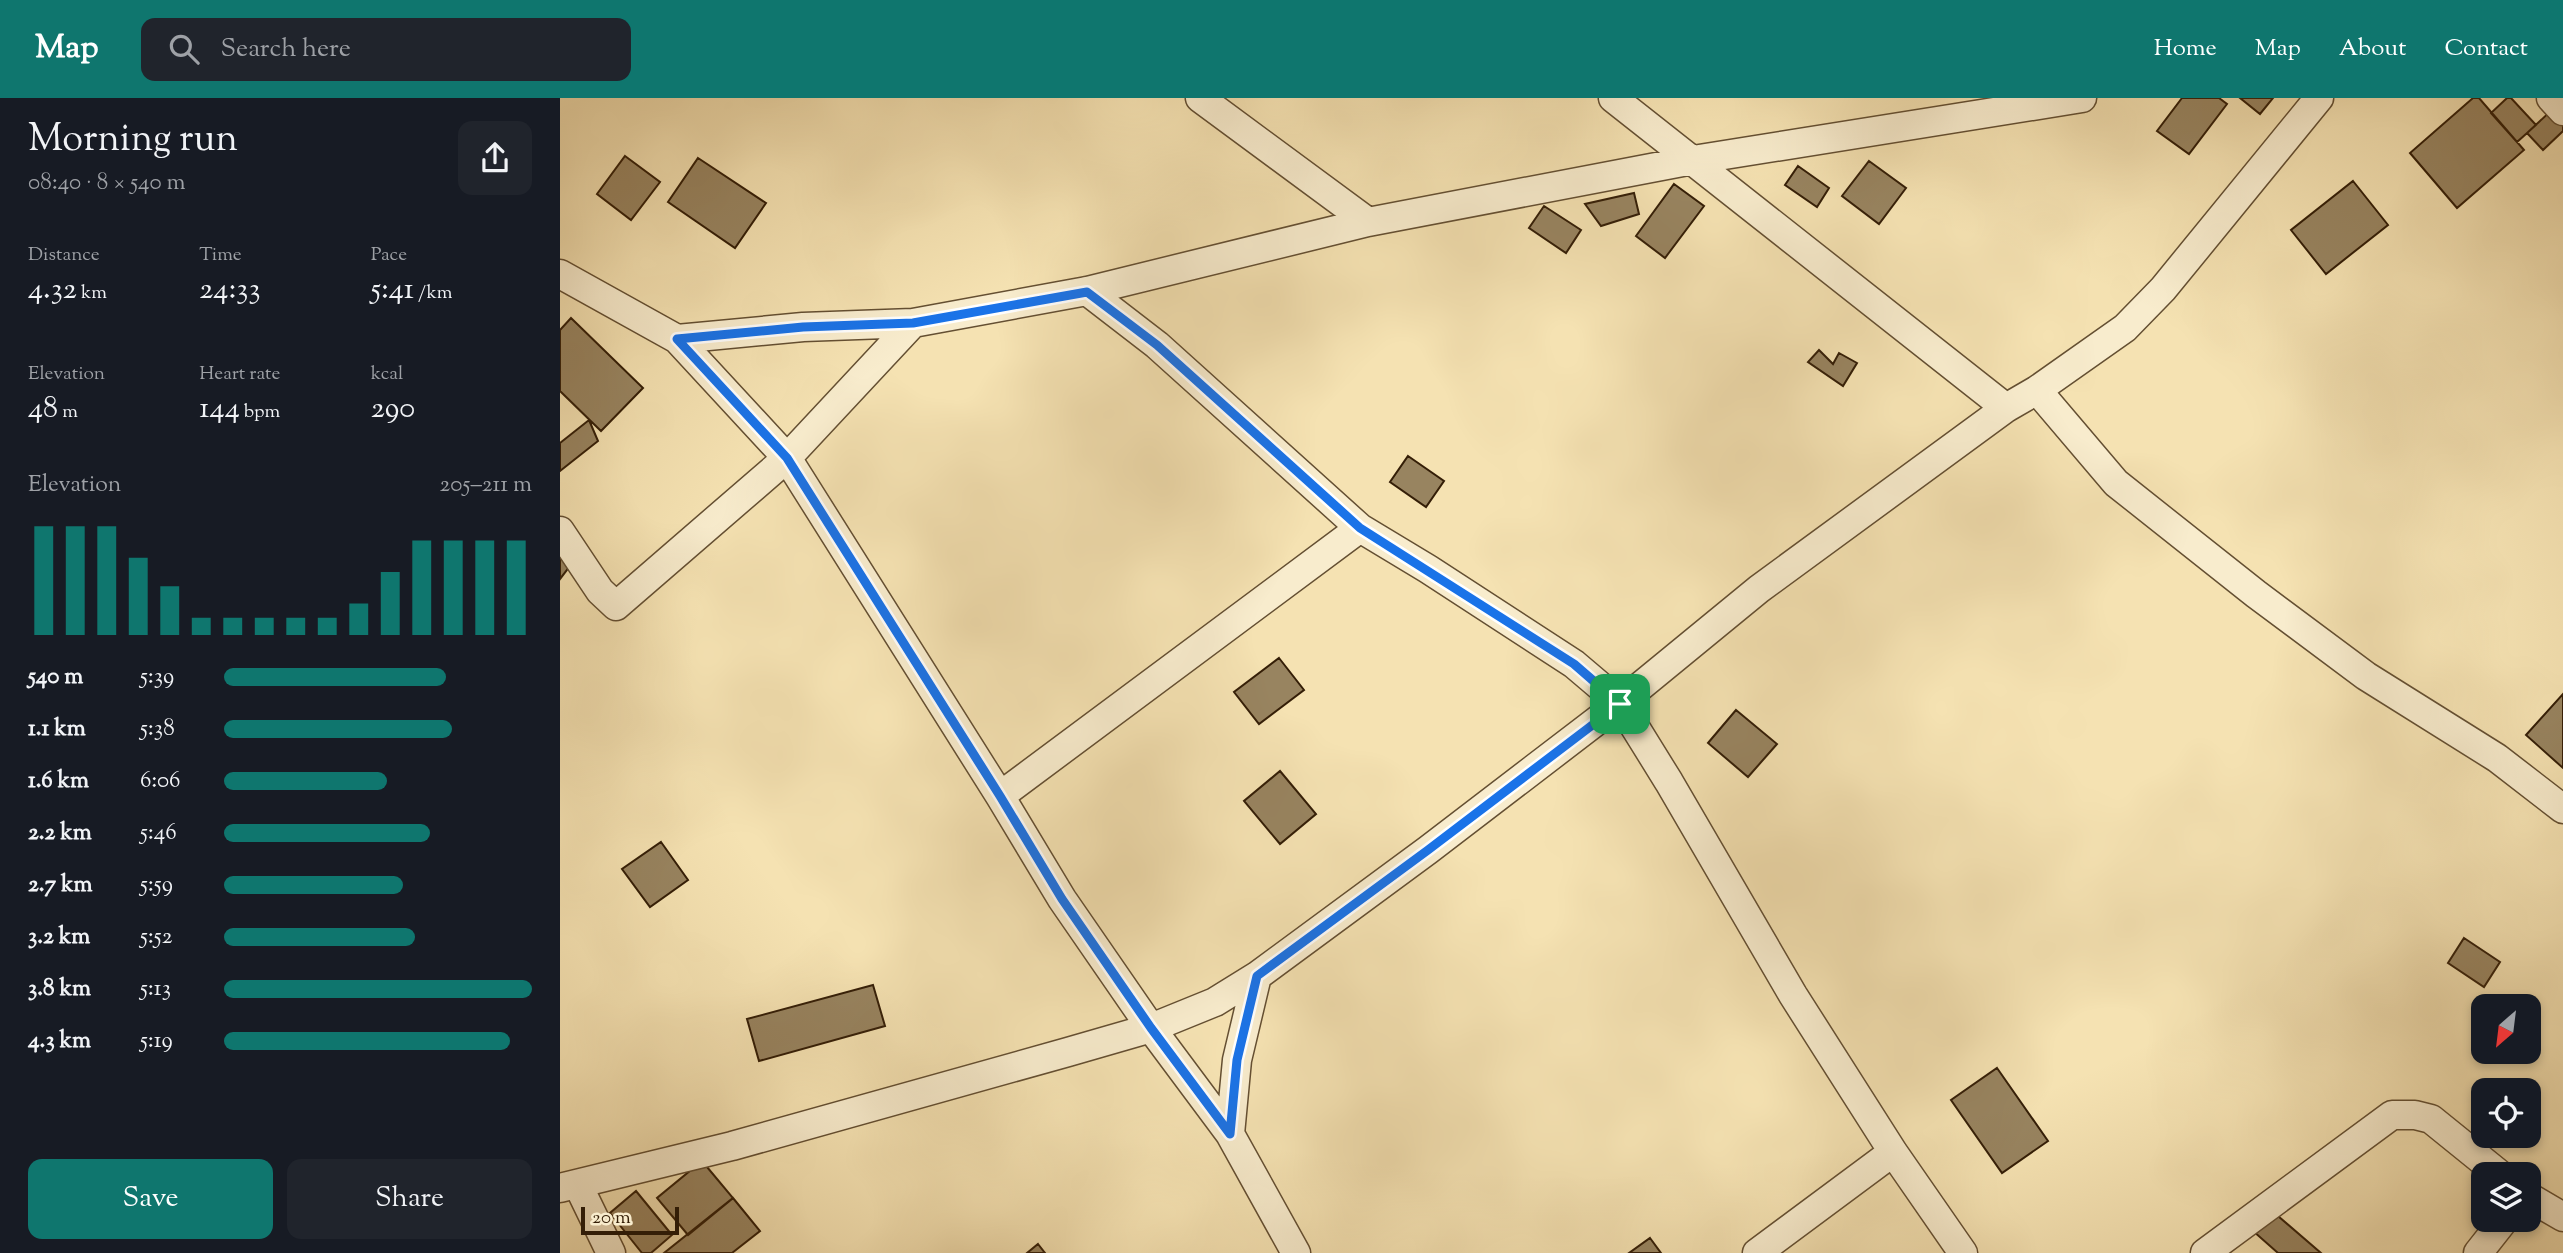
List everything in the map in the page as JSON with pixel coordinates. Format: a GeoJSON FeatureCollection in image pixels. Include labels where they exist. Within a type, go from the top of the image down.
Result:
{"type":"FeatureCollection","features":[{"type":"Feature","properties":{"kind":"street"},"geometry":{"type":"LineString","coordinates":[[1200,98],[1368,222]]}},
{"type":"Feature","properties":{"kind":"street"},"geometry":{"type":"LineString","coordinates":[[677,339],[803,327],[913,323],[1087,292],[1368,222],[1693,160],[2082,98]]}},
{"type":"Feature","properties":{"kind":"street"},"geometry":{"type":"LineString","coordinates":[[611,1253],[569,1187],[732,1146],[1151,1028],[1215,1002],[1257,976],[1620,704],[1759,589],[2006,408],[2037,390],[2125,328],[2163,289],[2319,98]]}},
{"type":"Feature","properties":{"kind":"street"},"geometry":{"type":"LineString","coordinates":[[2551,98],[2563,111]]}},
{"type":"Feature","properties":{"kind":"street"},"geometry":{"type":"LineString","coordinates":[[1631,103],[1693,160],[2006,408]]}},
{"type":"Feature","properties":{"kind":"street"},"geometry":{"type":"LineString","coordinates":[[560,274],[677,339],[787,458],[1062,899],[1151,1028],[1230,1134],[1296,1253]]}},
{"type":"Feature","properties":{"kind":"street"},"geometry":{"type":"LineString","coordinates":[[1087,292],[1157,345],[1360,528],[1574,664],[1620,704],[1669,782],[1793,995],[1893,1153],[1963,1253]]}},
{"type":"Feature","properties":{"kind":"street"},"geometry":{"type":"LineString","coordinates":[[560,531],[600,591],[616,606],[787,458],[913,323]]}},
{"type":"Feature","properties":{"kind":"street"},"geometry":{"type":"LineString","coordinates":[[2037,390],[2116,483],[2256,594],[2366,676],[2497,758],[2563,809]]}},
{"type":"Feature","properties":{"kind":"street"},"geometry":{"type":"LineString","coordinates":[[1000,796],[1360,528]]}},
{"type":"Feature","properties":{"kind":"street"},"geometry":{"type":"LineString","coordinates":[[1230,1134],[1237,1060],[1257,976]]}},
{"type":"Feature","properties":{"kind":"street"},"geometry":{"type":"LineString","coordinates":[[2205,1253],[2392,1115],[2415,1115],[2431,1119],[2484,1162]]}},
{"type":"Feature","properties":{"kind":"street"},"geometry":{"type":"LineString","coordinates":[[1758,1253],[1893,1153]]}},
{"type":"Feature","properties":{"kind":"street"},"geometry":{"type":"LineString","coordinates":[[2541,1204],[2563,1217]]}},
{"type":"Feature","properties":{"kind":"street"},"geometry":{"type":"LineString","coordinates":[[2478,1253],[2495,1232]]}},
{"type":"Feature","properties":{"kind":"building"},"geometry":{"type":"Polygon","coordinates":[[[2182,98],[2219,98],[2227,104],[2189,154],[2157,131],[2182,98]]]}},
{"type":"Feature","properties":{"kind":"building"},"geometry":{"type":"Polygon","coordinates":[[[2240,98],[2273,98],[2260,114],[2240,98]]]}},
{"type":"Feature","properties":{"kind":"building"},"geometry":{"type":"Polygon","coordinates":[[[2473,98],[2479,98],[2524,150],[2457,208],[2410,153],[2473,98]]]}},
{"type":"Feature","properties":{"kind":"building"},"geometry":{"type":"Polygon","coordinates":[[[2507,98],[2511,98],[2536,125],[2517,142],[2491,113],[2507,98]]]}},
{"type":"Feature","properties":{"kind":"building"},"geometry":{"type":"Polygon","coordinates":[[[2553,109],[2563,119],[2563,131],[2543,150],[2527,133],[2553,109]]]}},
{"type":"Feature","properties":{"kind":"building"},"geometry":{"type":"Polygon","coordinates":[[[625,156],[660,182],[631,220],[597,194],[625,156]]]}},
{"type":"Feature","properties":{"kind":"building"},"geometry":{"type":"Polygon","coordinates":[[[698,158],[766,203],[735,248],[668,202],[698,158]]]}},
{"type":"Feature","properties":{"kind":"building"},"geometry":{"type":"Polygon","coordinates":[[[1869,161],[1906,188],[1879,224],[1842,196],[1869,161]]]}},
{"type":"Feature","properties":{"kind":"building"},"geometry":{"type":"Polygon","coordinates":[[[1798,166],[1829,188],[1817,207],[1785,185],[1798,166]]]}},
{"type":"Feature","properties":{"kind":"building"},"geometry":{"type":"Polygon","coordinates":[[[2353,181],[2388,225],[2326,274],[2291,230],[2353,181]]]}},
{"type":"Feature","properties":{"kind":"building"},"geometry":{"type":"Polygon","coordinates":[[[1674,184],[1704,206],[1665,258],[1636,236],[1674,184]]]}},
{"type":"Feature","properties":{"kind":"building"},"geometry":{"type":"Polygon","coordinates":[[[1634,193],[1639,214],[1601,226],[1585,204],[1634,193]]]}},
{"type":"Feature","properties":{"kind":"building"},"geometry":{"type":"Polygon","coordinates":[[[1544,206],[1581,230],[1566,253],[1529,228],[1544,206]]]}},
{"type":"Feature","properties":{"kind":"building"},"geometry":{"type":"Polygon","coordinates":[[[571,318],[643,388],[601,431],[560,391],[560,330],[571,318]]]}},
{"type":"Feature","properties":{"kind":"building"},"geometry":{"type":"Polygon","coordinates":[[[1819,350],[1833,364],[1839,353],[1857,363],[1843,386],[1808,362],[1819,350]]]}},
{"type":"Feature","properties":{"kind":"building"},"geometry":{"type":"Polygon","coordinates":[[[589,420],[598,441],[560,471],[560,443],[589,420]]]}},
{"type":"Feature","properties":{"kind":"building"},"geometry":{"type":"Polygon","coordinates":[[[1408,456],[1444,481],[1426,507],[1390,482],[1408,456]]]}},
{"type":"Feature","properties":{"kind":"building"},"geometry":{"type":"Polygon","coordinates":[[[560,552],[573,562],[560,579],[560,552]]]}},
{"type":"Feature","properties":{"kind":"building"},"geometry":{"type":"Polygon","coordinates":[[[1279,658],[1304,690],[1259,724],[1234,692],[1279,658]]]}},
{"type":"Feature","properties":{"kind":"building"},"geometry":{"type":"Polygon","coordinates":[[[2563,694],[2563,768],[2526,735],[2563,694]]]}},
{"type":"Feature","properties":{"kind":"building"},"geometry":{"type":"Polygon","coordinates":[[[1736,710],[1777,744],[1748,777],[1708,743],[1736,710]]]}},
{"type":"Feature","properties":{"kind":"building"},"geometry":{"type":"Polygon","coordinates":[[[1280,771],[1316,814],[1280,844],[1244,801],[1280,771]]]}},
{"type":"Feature","properties":{"kind":"building"},"geometry":{"type":"Polygon","coordinates":[[[661,842],[688,880],[650,907],[622,869],[661,842]]]}},
{"type":"Feature","properties":{"kind":"building"},"geometry":{"type":"Polygon","coordinates":[[[2464,938],[2500,962],[2484,987],[2448,963],[2464,938]]]}},
{"type":"Feature","properties":{"kind":"building"},"geometry":{"type":"Polygon","coordinates":[[[873,985],[885,1026],[759,1061],[747,1019],[873,985]]]}},
{"type":"Feature","properties":{"kind":"building"},"geometry":{"type":"Polygon","coordinates":[[[1997,1068],[2048,1141],[2002,1173],[1951,1100],[1997,1068]]]}},
{"type":"Feature","properties":{"kind":"building"},"geometry":{"type":"Polygon","coordinates":[[[702,1161],[733,1198],[688,1235],[657,1198],[702,1161]]]}},
{"type":"Feature","properties":{"kind":"building"},"geometry":{"type":"Polygon","coordinates":[[[636,1191],[672,1235],[651,1253],[642,1253],[610,1213],[636,1191]]]}},
{"type":"Feature","properties":{"kind":"building"},"geometry":{"type":"Polygon","coordinates":[[[733,1198],[760,1231],[732,1253],[664,1253],[733,1198]]]}},
{"type":"Feature","properties":{"kind":"building"},"geometry":{"type":"Polygon","coordinates":[[[2271,1210],[2321,1253],[2278,1253],[2253,1231],[2271,1210]]]}},
{"type":"Feature","properties":{"kind":"building"},"geometry":{"type":"Polygon","coordinates":[[[1650,1238],[1661,1253],[1629,1253],[1650,1238]]]}},
{"type":"Feature","properties":{"kind":"building"},"geometry":{"type":"Polygon","coordinates":[[[1038,1244],[1045,1253],[1027,1253],[1038,1244]]]}},
{"type":"Feature","properties":{"kind":"route"},"geometry":{"type":"LineString","coordinates":[[1087,292],[1157,345],[1360,528],[1574,664],[1620,704],[1257,976],[1237,1060],[1230,1134],[1151,1028],[1062,899],[787,458],[677,339],[803,327],[913,323],[1087,292]]}}]}
